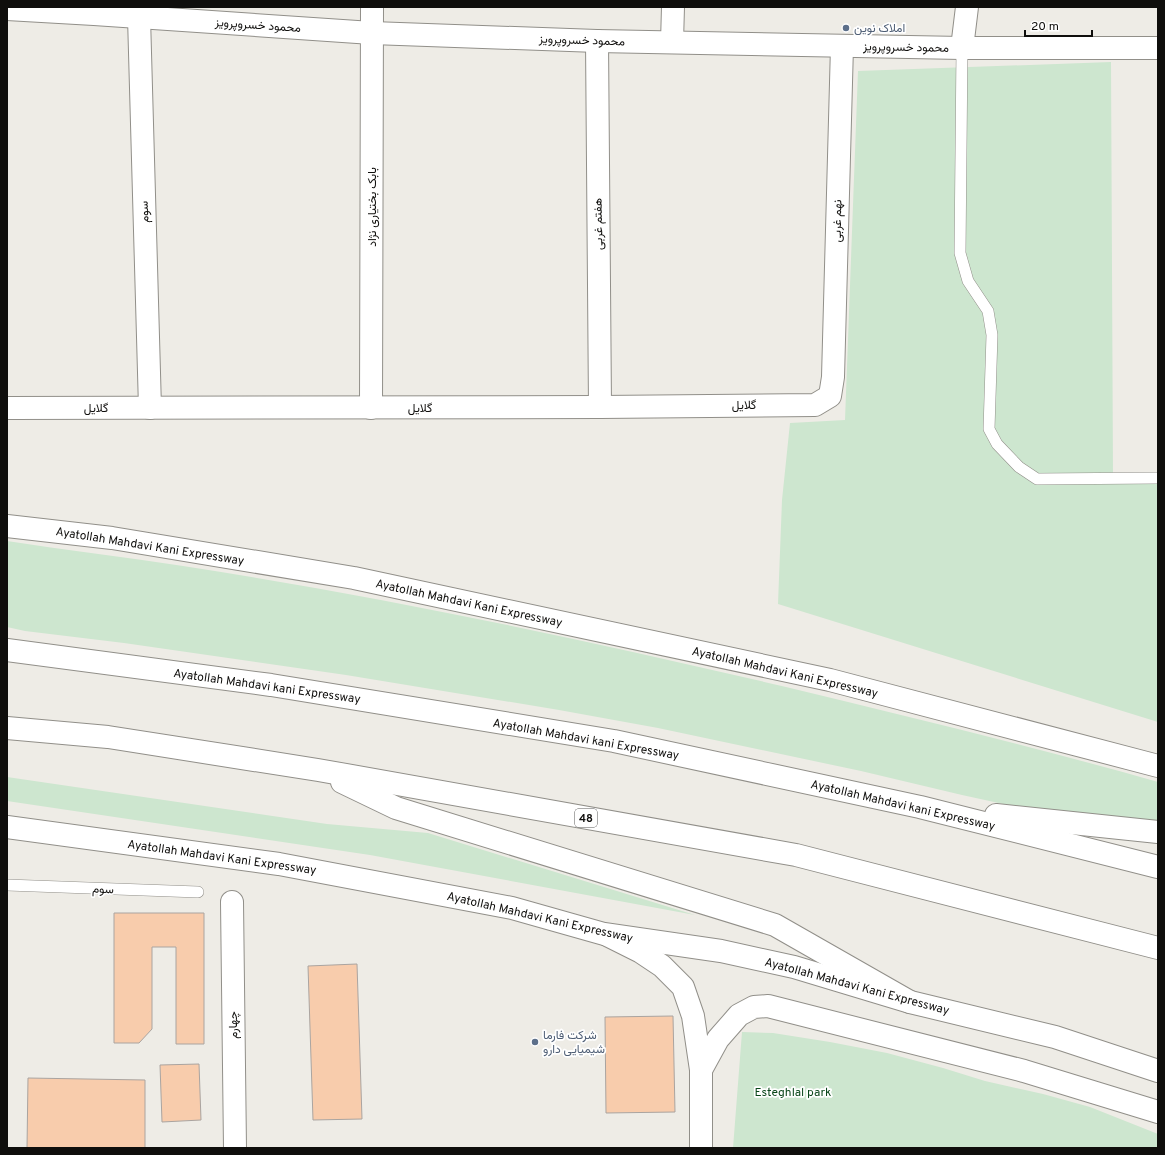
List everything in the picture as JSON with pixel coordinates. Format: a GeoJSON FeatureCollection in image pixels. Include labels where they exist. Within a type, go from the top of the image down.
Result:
{"type":"FeatureCollection","features":[{"type":"Feature","properties":{"kind":"main road","name":"بابک بختیاری نژاد"},"geometry":{"type":"LineString","coordinates":[[371,408],[372,7]]}},
{"type":"Feature","properties":{"kind":"main road"},"geometry":{"type":"LineString","coordinates":[[672,42],[673,7]]}},
{"type":"Feature","properties":{"kind":"main road"},"geometry":{"type":"LineString","coordinates":[[962,48],[967,7]]}},
{"type":"Feature","properties":{"kind":"main road","name":"محمود خسروپرویز"},"geometry":{"type":"LineString","coordinates":[[7,9],[94,10],[139,17],[372,33],[597,41],[962,48],[1158,48]]}},
{"type":"Feature","properties":{"kind":"main road","name":"سوم"},"geometry":{"type":"LineString","coordinates":[[139,17],[150,408]]}},
{"type":"Feature","properties":{"kind":"main road","name":"هفتم غربی"},"geometry":{"type":"LineString","coordinates":[[597,41],[600,407]]}},
{"type":"Feature","properties":{"kind":"main road","name":"نهم غربی"},"geometry":{"type":"LineString","coordinates":[[830,396],[833,377],[842,46]]}},
{"type":"Feature","properties":{"kind":"main road","name":"گلایل"},"geometry":{"type":"LineString","coordinates":[[7,408],[371,408],[816,405],[830,396]]}},
{"type":"Feature","properties":{"kind":"main road","name":"Ayatollah Mahdavi Kani Expressway"},"geometry":{"type":"LineString","coordinates":[[7,526],[112,538],[354,578],[830,680],[1158,766]]}},
{"type":"Feature","properties":{"kind":"main road","name":"Ayatollah Mahdavi kani Expressway"},"geometry":{"type":"LineString","coordinates":[[7,650],[271,685],[614,742],[920,807],[1158,867]]}},
{"type":"Feature","properties":{"kind":"main road","name":"48"},"geometry":{"type":"LineString","coordinates":[[7,728],[108,737],[318,770],[796,855],[1158,948]]}},
{"type":"Feature","properties":{"kind":"main road"},"geometry":{"type":"LineString","coordinates":[[318,770],[396,808],[775,925],[910,1002]]}},
{"type":"Feature","properties":{"kind":"main road"},"geometry":{"type":"LineString","coordinates":[[920,807],[1158,832]]}},
{"type":"Feature","properties":{"kind":"main road","name":"Ayatollah Mahdavi Kani Expressway"},"geometry":{"type":"LineString","coordinates":[[7,827],[279,864],[512,908],[604,934],[721,951],[794,967],[910,1002],[1055,1037],[1158,1071]]}},
{"type":"Feature","properties":{"kind":"main road","name":"چهارم"},"geometry":{"type":"LineString","coordinates":[[232,902],[235,1148]]}},
{"type":"Feature","properties":{"kind":"main road"},"geometry":{"type":"LineString","coordinates":[[604,934],[641,952],[662,966],[683,988],[692,1016],[701,1070],[702,1148]]}},
{"type":"Feature","properties":{"kind":"main road"},"geometry":{"type":"LineString","coordinates":[[701,1070],[718,1039],[739,1016],[754,1007],[768,1006],[1024,1071],[1158,1112]]}},
{"type":"Feature","properties":{"kind":"lane"},"geometry":{"type":"LineString","coordinates":[[962,48],[960,253],[968,281],[988,311],[992,335],[989,428],[997,444],[1008,456],[1019,467],[1037,479],[1158,478]]}},
{"type":"Feature","properties":{"kind":"lane","name":"سوم"},"geometry":{"type":"LineString","coordinates":[[7,885],[198,892]]}},
{"type":"Feature","properties":{"kind":"green space"},"geometry":{"type":"Polygon","coordinates":[[[1111,62],[1113,475],[1158,475],[1158,722],[778,604],[782,500],[790,423],[845,420],[858,71],[1111,62]]]}},
{"type":"Feature","properties":{"kind":"green space"},"geometry":{"type":"Polygon","coordinates":[[[7,541],[259,578],[485,620],[786,687],[972,733],[1158,782],[1158,828],[1017,807],[861,771],[658,728],[559,710],[346,675],[124,643],[25,631],[7,627],[7,541]]]}},
{"type":"Feature","properties":{"kind":"green space"},"geometry":{"type":"Polygon","coordinates":[[[7,777],[327,824],[428,833],[695,915],[370,855],[7,801],[7,777]]]}},
{"type":"Feature","properties":{"kind":"green space","name":"Esteghlal park"},"geometry":{"type":"Polygon","coordinates":[[[742,1032],[773,1033],[887,1053],[985,1081],[1043,1094],[1090,1107],[1158,1134],[1158,1148],[733,1148],[742,1032]]]}},
{"type":"Feature","properties":{"kind":"building"},"geometry":{"type":"Polygon","coordinates":[[[114,913],[204,913],[204,1044],[176,1044],[176,947],[152,947],[152,1029],[139,1043],[114,1043],[114,913]]]}},
{"type":"Feature","properties":{"kind":"building"},"geometry":{"type":"Polygon","coordinates":[[[357,964],[362,1119],[313,1120],[308,966],[357,964]]]}},
{"type":"Feature","properties":{"kind":"building"},"geometry":{"type":"Polygon","coordinates":[[[673,1016],[675,1112],[606,1113],[605,1017],[673,1016]]]}},
{"type":"Feature","properties":{"kind":"building"},"geometry":{"type":"Polygon","coordinates":[[[199,1064],[201,1120],[162,1122],[160,1065],[199,1064]]]}},
{"type":"Feature","properties":{"kind":"building"},"geometry":{"type":"Polygon","coordinates":[[[28,1078],[145,1080],[145,1148],[27,1148],[28,1078]]]}},
{"type":"Feature","properties":{"kind":"place","name":"املاک نوین"},"geometry":{"type":"Point","coordinates":[846,28]}},
{"type":"Feature","properties":{"kind":"place","name":"شرکت فارما شیمیایی دارو"},"geometry":{"type":"Point","coordinates":[535,1042]}}]}
